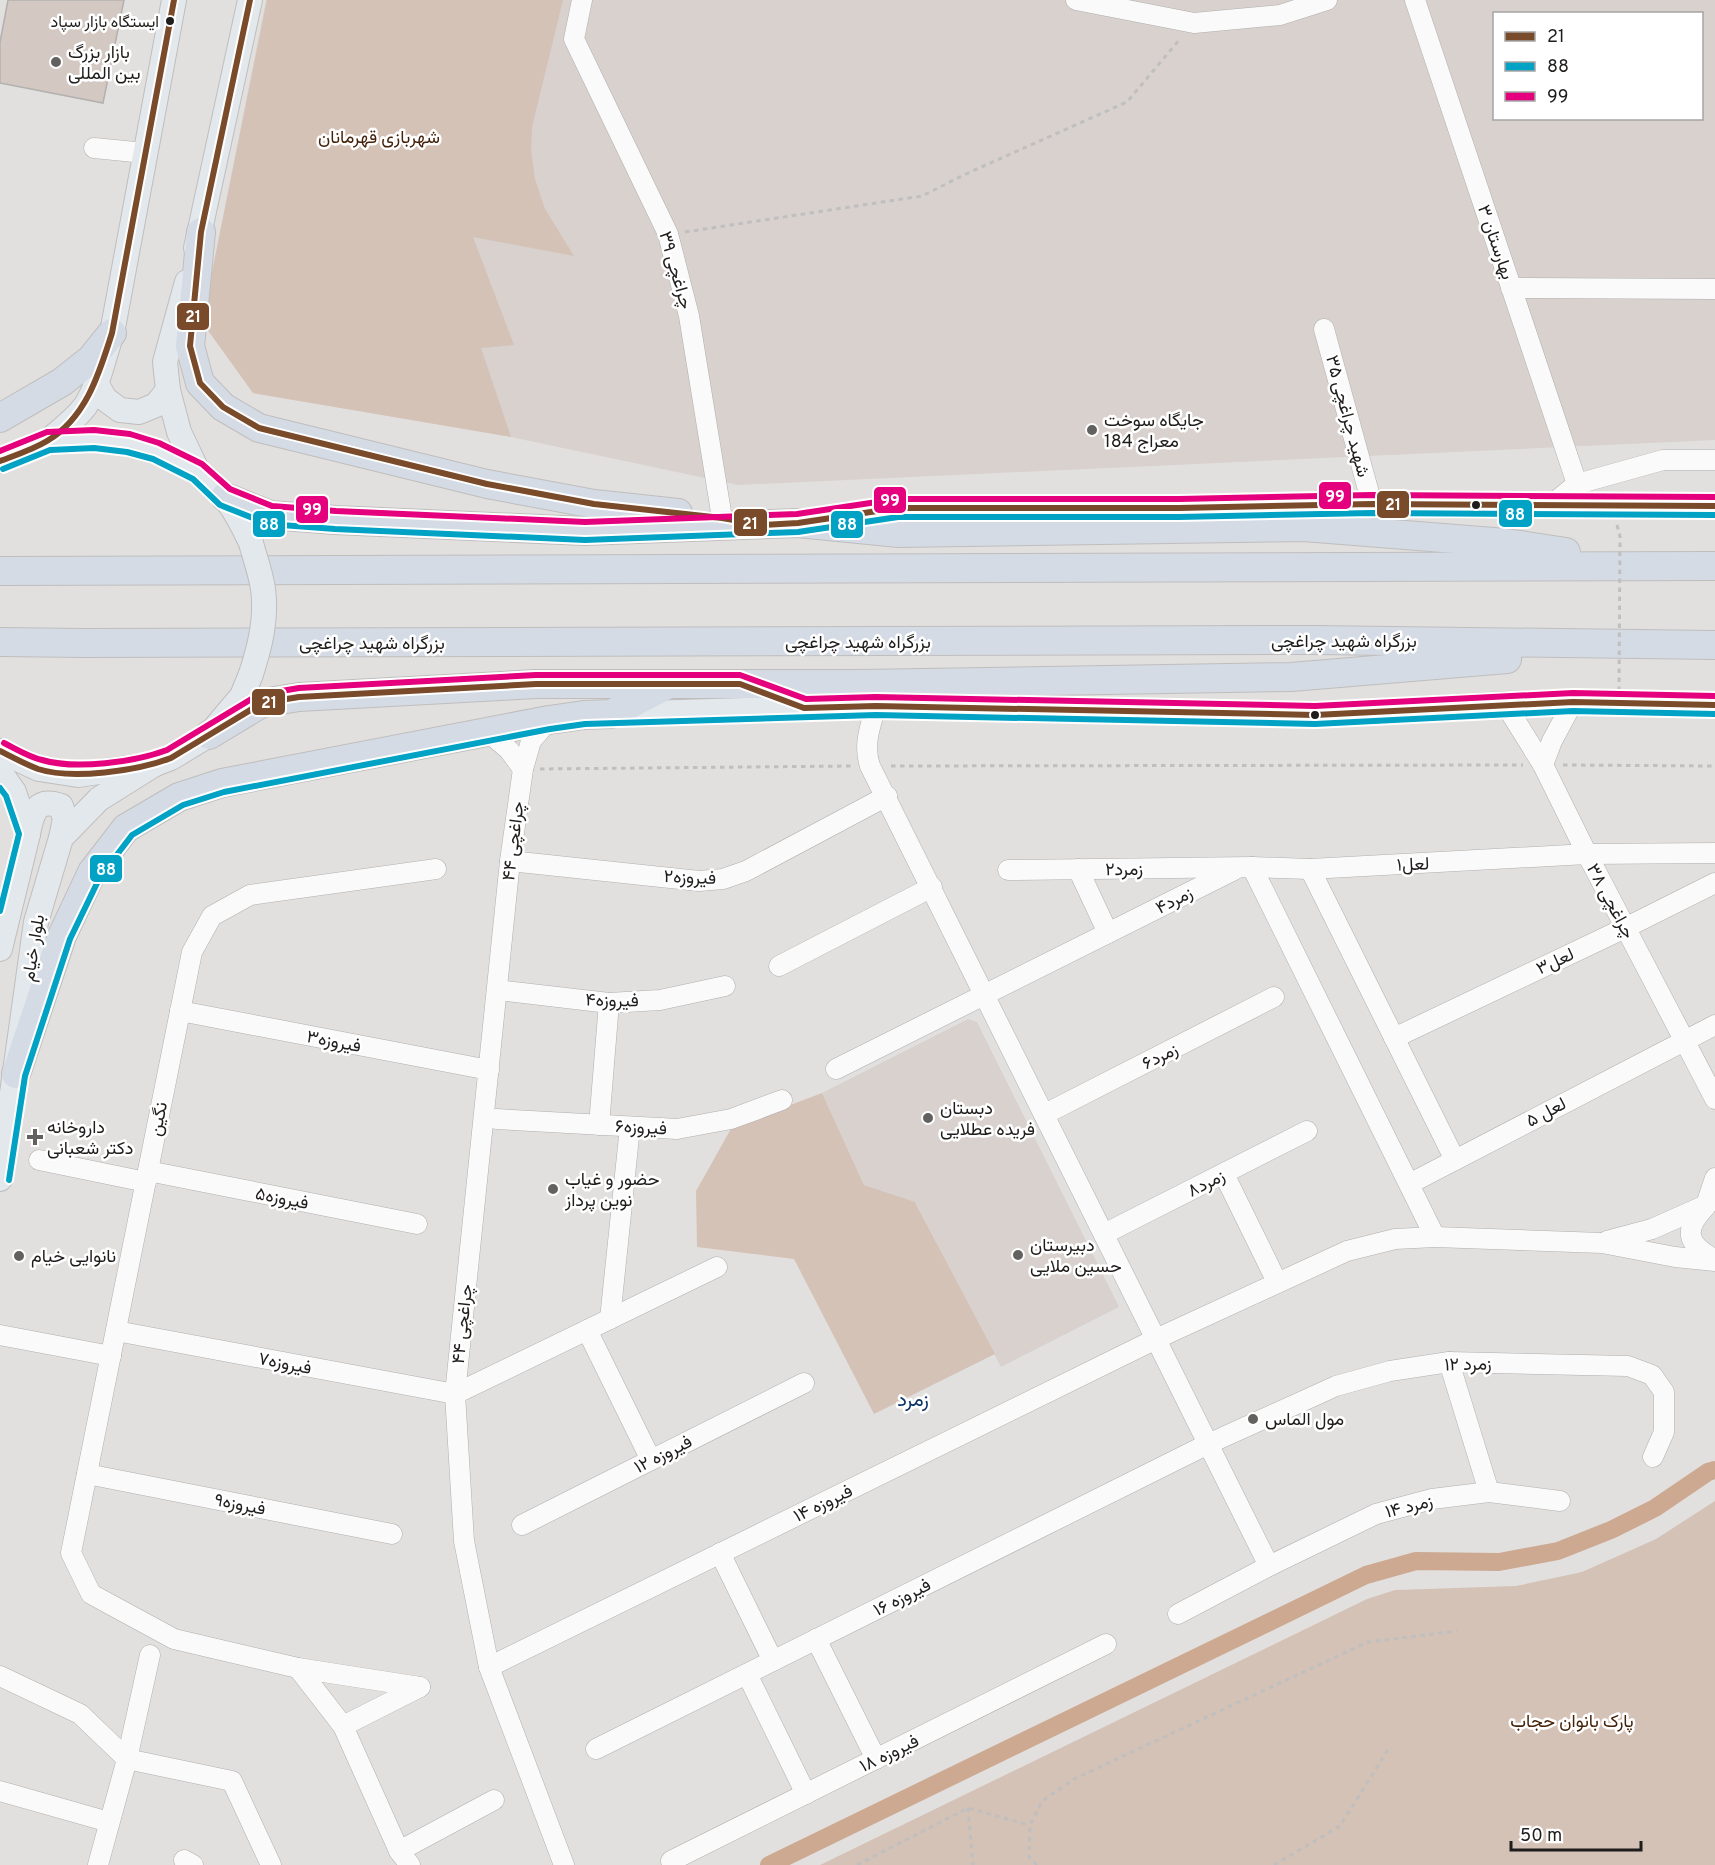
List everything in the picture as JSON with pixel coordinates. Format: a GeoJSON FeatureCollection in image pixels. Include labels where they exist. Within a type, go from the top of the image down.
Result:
{"type":"FeatureCollection","features":[{"type":"Feature","properties":{"kind":"highway"},"geometry":{"type":"LineString","coordinates":[[201,232],[190,346],[200,383],[223,407],[259,428],[487,484],[594,504],[722,518],[763,525]]}},
{"type":"Feature","properties":{"kind":"highway"},"geometry":{"type":"LineString","coordinates":[[0,418],[62,382],[91,359],[112,333]]}},
{"type":"Feature","properties":{"kind":"highway"},"geometry":{"type":"LineString","coordinates":[[225,497],[270,515],[585,531],[798,523],[898,533],[1304,526],[1506,543],[1667,566]]}},
{"type":"Feature","properties":{"kind":"highway"},"geometry":{"type":"LineString","coordinates":[[0,571],[1715,566]]}},
{"type":"Feature","properties":{"kind":"highway","name":"بزرگراه شهید چراغچی"},"geometry":{"type":"LineString","coordinates":[[0,642],[1315,640],[1715,645]]}},
{"type":"Feature","properties":{"kind":"highway"},"geometry":{"type":"LineString","coordinates":[[209,735],[262,703],[299,697],[536,684],[740,684],[1291,677],[1681,645]]}},
{"type":"Feature","properties":{"kind":"highway"},"geometry":{"type":"LineString","coordinates":[[16,1074],[67,926],[92,872],[126,828],[179,797],[222,783],[549,720],[612,714],[669,684]]}},
{"type":"Feature","properties":{"kind":"main road"},"geometry":{"type":"LineString","coordinates":[[0,461],[48,441],[70,423],[86,405],[96,383],[112,333],[174,0]]}},
{"type":"Feature","properties":{"kind":"main road"},"geometry":{"type":"LineString","coordinates":[[198,472],[179,432],[168,390],[165,362],[201,232],[250,0]]}},
{"type":"Feature","properties":{"kind":"main road"},"geometry":{"type":"LineString","coordinates":[[96,383],[105,399],[120,410],[139,411],[156,405],[168,390]]}},
{"type":"Feature","properties":{"kind":"main road"},"geometry":{"type":"LineString","coordinates":[[0,751],[39,769],[78,776],[154,764],[171,758],[209,735],[242,696],[261,640],[264,614],[263,588],[251,543],[225,497],[198,472],[156,451],[129,443],[94,439],[48,441]]}},
{"type":"Feature","properties":{"kind":"main road"},"geometry":{"type":"LineString","coordinates":[[798,523],[897,508],[1179,508],[1372,504],[1715,506]]}},
{"type":"Feature","properties":{"kind":"main road"},"geometry":{"type":"LineString","coordinates":[[740,684],[804,708]]}},
{"type":"Feature","properties":{"kind":"main road"},"geometry":{"type":"LineString","coordinates":[[612,714],[876,706],[1315,715],[1573,702],[1715,705]]}},
{"type":"Feature","properties":{"kind":"main road","name":"بلوار خیام"},"geometry":{"type":"LineString","coordinates":[[61,838],[99,799],[154,764]]}},
{"type":"Feature","properties":{"kind":"main road"},"geometry":{"type":"LineString","coordinates":[[0,772],[14,792],[28,834]]}},
{"type":"Feature","properties":{"kind":"main road","name":"بلوار خیام"},"geometry":{"type":"LineString","coordinates":[[0,949],[32,814],[45,803],[61,806],[64,819],[61,838],[36,922],[0,1179]]}},
{"type":"Feature","properties":{"kind":"street","name":"چراغچی ۳۹"},"geometry":{"type":"LineString","coordinates":[[582,0],[574,39],[668,234],[689,316],[722,518]]}},
{"type":"Feature","properties":{"kind":"street"},"geometry":{"type":"LineString","coordinates":[[1076,0],[1194,23],[1280,15],[1327,0]]}},
{"type":"Feature","properties":{"kind":"street","name":"بهارستان ۳"},"geometry":{"type":"LineString","coordinates":[[1415,0],[1577,484]]}},
{"type":"Feature","properties":{"kind":"street"},"geometry":{"type":"LineString","coordinates":[[94,148],[145,153]]}},
{"type":"Feature","properties":{"kind":"street"},"geometry":{"type":"LineString","coordinates":[[1511,288],[1715,290]]}},
{"type":"Feature","properties":{"kind":"street","name":"شهید چراغچی ٣۵"},"geometry":{"type":"LineString","coordinates":[[1324,328],[1372,504]]}},
{"type":"Feature","properties":{"kind":"street"},"geometry":{"type":"LineString","coordinates":[[1550,506],[1577,484],[1663,460],[1715,460]]}},
{"type":"Feature","properties":{"kind":"street"},"geometry":{"type":"LineString","coordinates":[[1543,765],[1552,741],[1573,702]]}},
{"type":"Feature","properties":{"kind":"street","name":"چراغچی ۳۸"},"geometry":{"type":"LineString","coordinates":[[1504,704],[1543,765],[1715,1099]]}},
{"type":"Feature","properties":{"kind":"street"},"geometry":{"type":"LineString","coordinates":[[876,706],[867,735],[867,755],[870,766],[932,886],[1269,1566]]}},
{"type":"Feature","properties":{"kind":"street","name":"چراغچی ۴۴"},"geometry":{"type":"LineString","coordinates":[[549,720],[531,741],[523,770],[510,861],[455,1394],[464,1541],[489,1667],[564,1865]]}},
{"type":"Feature","properties":{"kind":"street"},"geometry":{"type":"LineString","coordinates":[[488,732],[509,750],[523,770]]}},
{"type":"Feature","properties":{"kind":"street","name":"فیروزه۲"},"geometry":{"type":"LineString","coordinates":[[510,861],[699,880],[723,879],[746,871],[887,796]]}},
{"type":"Feature","properties":{"kind":"street","name":"لعل۱"},"geometry":{"type":"LineString","coordinates":[[1246,867],[1310,870],[1587,854],[1715,853]]}},
{"type":"Feature","properties":{"kind":"street"},"geometry":{"type":"LineString","coordinates":[[1246,867],[1435,1238]]}},
{"type":"Feature","properties":{"kind":"street","name":"زمرد۲"},"geometry":{"type":"LineString","coordinates":[[1008,870],[1246,867]]}},
{"type":"Feature","properties":{"kind":"street","name":"زمرد۴"},"geometry":{"type":"LineString","coordinates":[[836,1069],[1246,867]]}},
{"type":"Feature","properties":{"kind":"street","name":"نگین"},"geometry":{"type":"LineString","coordinates":[[298,1668],[174,1639],[91,1594],[71,1553],[192,952],[212,916],[250,895],[436,869]]}},
{"type":"Feature","properties":{"kind":"street"},"geometry":{"type":"LineString","coordinates":[[1077,869],[1108,933]]}},
{"type":"Feature","properties":{"kind":"street"},"geometry":{"type":"LineString","coordinates":[[1310,870],[1455,1160]]}},
{"type":"Feature","properties":{"kind":"street","name":"لعل۳"},"geometry":{"type":"LineString","coordinates":[[1394,1038],[1715,883]]}},
{"type":"Feature","properties":{"kind":"street"},"geometry":{"type":"LineString","coordinates":[[779,966],[932,886]]}},
{"type":"Feature","properties":{"kind":"street","name":"فیروزه۴"},"geometry":{"type":"LineString","coordinates":[[497,990],[609,1003],[660,1000],[725,986]]}},
{"type":"Feature","properties":{"kind":"street","name":"زمرد۶"},"geometry":{"type":"LineString","coordinates":[[1045,1114],[1274,997]]}},
{"type":"Feature","properties":{"kind":"street"},"geometry":{"type":"LineString","coordinates":[[599,1125],[609,1003]]}},
{"type":"Feature","properties":{"kind":"street","name":"فیروزه۳"},"geometry":{"type":"LineString","coordinates":[[180,1011],[489,1070]]}},
{"type":"Feature","properties":{"kind":"street","name":"لعل ۵"},"geometry":{"type":"LineString","coordinates":[[1409,1184],[1715,1024]]}},
{"type":"Feature","properties":{"kind":"street","name":"فیروزه۶"},"geometry":{"type":"LineString","coordinates":[[496,1119],[677,1129],[730,1119],[782,1100]]}},
{"type":"Feature","properties":{"kind":"street"},"geometry":{"type":"LineString","coordinates":[[610,1319],[630,1127]]}},
{"type":"Feature","properties":{"kind":"street","name":"زمرد۸"},"geometry":{"type":"LineString","coordinates":[[1104,1234],[1307,1131]]}},
{"type":"Feature","properties":{"kind":"street","name":"فیروزه۵"},"geometry":{"type":"LineString","coordinates":[[39,1160],[147,1176],[417,1224]]}},
{"type":"Feature","properties":{"kind":"street"},"geometry":{"type":"LineString","coordinates":[[1224,1174],[1277,1282]]}},
{"type":"Feature","properties":{"kind":"street"},"geometry":{"type":"LineString","coordinates":[[1715,1178],[1711,1202],[1694,1218],[1690,1227],[1690,1236],[1698,1251],[1715,1260]]}},
{"type":"Feature","properties":{"kind":"street"},"geometry":{"type":"LineString","coordinates":[[1602,1243],[1652,1229],[1711,1202]]}},
{"type":"Feature","properties":{"kind":"street","name":"فیروزه ۱۴"},"geometry":{"type":"LineString","coordinates":[[489,1667],[1156,1339],[1347,1251],[1395,1239],[1602,1243]]}},
{"type":"Feature","properties":{"kind":"street"},"geometry":{"type":"LineString","coordinates":[[1602,1243],[1675,1257],[1715,1260]]}},
{"type":"Feature","properties":{"kind":"street"},"geometry":{"type":"LineString","coordinates":[[455,1394],[717,1267]]}},
{"type":"Feature","properties":{"kind":"street"},"geometry":{"type":"LineString","coordinates":[[587,1330],[651,1460]]}},
{"type":"Feature","properties":{"kind":"street","name":"فیروزه۷"},"geometry":{"type":"LineString","coordinates":[[116,1331],[455,1394]]}},
{"type":"Feature","properties":{"kind":"street"},"geometry":{"type":"LineString","coordinates":[[0,1335],[111,1356]]}},
{"type":"Feature","properties":{"kind":"street"},"geometry":{"type":"LineString","coordinates":[[1449,1362],[1489,1492]]}},
{"type":"Feature","properties":{"kind":"street","name":"زمرد ۱۲"},"geometry":{"type":"LineString","coordinates":[[1209,1444],[1336,1386],[1390,1371],[1449,1362],[1628,1366],[1652,1375],[1664,1392],[1664,1432],[1653,1457]]}},
{"type":"Feature","properties":{"kind":"street","name":"فیروزه ۱۲"},"geometry":{"type":"LineString","coordinates":[[522,1525],[804,1383]]}},
{"type":"Feature","properties":{"kind":"street","name":"فیروزه ۱۶"},"geometry":{"type":"LineString","coordinates":[[596,1749],[1209,1444]]}},
{"type":"Feature","properties":{"kind":"street","name":"فیروزه۹"},"geometry":{"type":"LineString","coordinates":[[87,1474],[392,1534]]}},
{"type":"Feature","properties":{"kind":"street","name":"زمرد ۱۴"},"geometry":{"type":"LineString","coordinates":[[1178,1614],[1269,1566],[1376,1514],[1432,1499],[1489,1492],[1560,1501]]}},
{"type":"Feature","properties":{"kind":"street"},"geometry":{"type":"LineString","coordinates":[[720,1553],[773,1661]]}},
{"type":"Feature","properties":{"kind":"street"},"geometry":{"type":"LineString","coordinates":[[816,1640],[876,1759]]}},
{"type":"Feature","properties":{"kind":"street","name":"فیروزه ۱۸"},"geometry":{"type":"LineString","coordinates":[[671,1861],[1106,1644]]}},
{"type":"Feature","properties":{"kind":"street"},"geometry":{"type":"LineString","coordinates":[[98,1865],[127,1759],[150,1655]]}},
{"type":"Feature","properties":{"kind":"street"},"geometry":{"type":"LineString","coordinates":[[298,1668],[420,1687],[343,1726]]}},
{"type":"Feature","properties":{"kind":"street"},"geometry":{"type":"LineString","coordinates":[[298,1668],[343,1726],[404,1858],[494,1800]]}},
{"type":"Feature","properties":{"kind":"street"},"geometry":{"type":"LineString","coordinates":[[747,1674],[807,1794]]}},
{"type":"Feature","properties":{"kind":"street"},"geometry":{"type":"LineString","coordinates":[[0,1676],[80,1714],[127,1759],[232,1782],[271,1865]]}},
{"type":"Feature","properties":{"kind":"street"},"geometry":{"type":"LineString","coordinates":[[0,1791],[109,1822]]}},
{"type":"Feature","properties":{"kind":"path"},"geometry":{"type":"LineString","coordinates":[[668,234],[922,196],[1127,102],[1194,23]]}},
{"type":"Feature","properties":{"kind":"path"},"geometry":{"type":"LineString","coordinates":[[1619,691],[1620,536]]}},
{"type":"Feature","properties":{"kind":"path"},"geometry":{"type":"LineString","coordinates":[[523,770],[870,766],[1715,766]]}},
{"type":"Feature","properties":{"kind":"path"},"geometry":{"type":"LineString","coordinates":[[1037,1865],[1029,1857],[1030,1825],[1042,1801],[1074,1779],[1368,1642],[1457,1631]]}},
{"type":"Feature","properties":{"kind":"path"},"geometry":{"type":"LineString","coordinates":[[1274,1865],[1340,1826],[1389,1748]]}},
{"type":"Feature","properties":{"kind":"path"},"geometry":{"type":"LineString","coordinates":[[857,1865],[968,1808],[1030,1825]]}},
{"type":"Feature","properties":{"kind":"path"},"geometry":{"type":"LineString","coordinates":[[968,1808],[973,1865]]}},
{"type":"Feature","properties":{"kind":"shaded area"},"geometry":{"type":"Polygon","coordinates":[[[266,0],[1715,0],[1715,440],[738,485],[511,437],[253,393],[202,322],[266,0]]]}},
{"type":"Feature","properties":{"kind":"shaded area"},"geometry":{"type":"Polygon","coordinates":[[[968,1019],[977,1022],[1119,1307],[1001,1367],[916,1203],[864,1185],[822,1093],[968,1019]]]}},
{"type":"Feature","properties":{"kind":"green space","name":"شهربازی قهرمانان"},"geometry":{"type":"Polygon","coordinates":[[[267,0],[563,0],[532,127],[531,150],[535,179],[545,209],[574,256],[473,237],[514,345],[481,348],[511,437],[253,393],[202,322],[267,0]]]}},
{"type":"Feature","properties":{"kind":"green space"},"geometry":{"type":"Polygon","coordinates":[[[822,1093],[864,1185],[915,1202],[995,1354],[874,1414],[794,1259],[697,1247],[696,1191],[732,1127],[822,1093]]]}},
{"type":"Feature","properties":{"kind":"green space","name":"پارک بانوان حجاب"},"geometry":{"type":"Polygon","coordinates":[[[1715,1501],[1715,1865],[820,1865],[1367,1599],[1395,1590],[1516,1586],[1582,1572],[1656,1539],[1715,1501]]]}},
{"type":"Feature","properties":{"kind":"building","name":"بازار بزرگ بین المللی"},"geometry":{"type":"Polygon","coordinates":[[[8,0],[124,0],[103,103],[0,83],[0,42],[8,0]]]}},
{"type":"Feature","properties":{"kind":"waterway"},"geometry":{"type":"LineString","coordinates":[[769,1865],[1366,1575],[1416,1561],[1499,1562],[1558,1551],[1611,1530],[1655,1508],[1708,1472],[1715,1470]]}},
{"type":"Feature","properties":{"kind":"transit line","name":"21"},"geometry":{"type":"LineString","coordinates":[[0,461],[47,441],[72,420],[89,394],[102,364],[112,333],[174,0]]}},
{"type":"Feature","properties":{"kind":"transit line","name":"21"},"geometry":{"type":"LineString","coordinates":[[250,0],[201,232],[190,346],[200,383],[223,407],[259,428],[487,484],[594,504],[722,518],[763,525],[798,523],[897,508],[1179,508],[1372,504],[1715,506]]}},
{"type":"Feature","properties":{"kind":"transit line","name":"99"},"geometry":{"type":"LineString","coordinates":[[0,451],[47,432],[94,430],[130,434],[159,443],[202,464],[230,489],[272,506],[585,522],[797,514],[897,499],[1179,499],[1372,495],[1715,497]]}},
{"type":"Feature","properties":{"kind":"transit line","name":"88"},"geometry":{"type":"LineString","coordinates":[[3,469],[50,450],[94,448],[127,452],[153,459],[193,479],[220,505],[268,524],[585,540],[798,532],[898,517],[1179,517],[1372,513],[1715,515]]}},
{"type":"Feature","properties":{"kind":"transit line","name":"99"},"geometry":{"type":"LineString","coordinates":[[4,743],[32,757],[56,763],[88,764],[122,761],[167,750],[258,695],[299,688],[536,675],[740,675],[806,699],[876,697],[1315,706],[1573,693],[1715,696]]}},
{"type":"Feature","properties":{"kind":"transit line","name":"21"},"geometry":{"type":"LineString","coordinates":[[0,751],[33,767],[52,772],[86,774],[123,770],[171,758],[262,703],[299,697],[536,684],[740,684],[804,708],[876,706],[1315,715],[1573,702],[1715,705]]}},
{"type":"Feature","properties":{"kind":"transit line","name":"88"},"geometry":{"type":"LineString","coordinates":[[9,1180],[25,1076],[70,939],[100,877],[132,835],[183,805],[224,792],[585,724],[876,715],[1315,724],[1573,711],[1715,714]]}},
{"type":"Feature","properties":{"kind":"transit line","name":"88"},"geometry":{"type":"LineString","coordinates":[[0,788],[6,796],[19,834],[0,911]]}},
{"type":"Feature","properties":{"kind":"place","name":"ایستگاه بازار سپاد"},"geometry":{"type":"Point","coordinates":[170,21]}},
{"type":"Feature","properties":{"kind":"place","name":"بازار بزرگ بین المللی"},"geometry":{"type":"Point","coordinates":[56,62]}},
{"type":"Feature","properties":{"kind":"place","name":"جایگاه سوخت 184 معراج"},"geometry":{"type":"Point","coordinates":[1092,430]}},
{"type":"Feature","properties":{"kind":"place","name":"دبستان فریده عطلایی"},"geometry":{"type":"Point","coordinates":[928,1118]}},
{"type":"Feature","properties":{"kind":"place","name":"داروخانه دکتر شعبانی"},"geometry":{"type":"Point","coordinates":[35,1137]}},
{"type":"Feature","properties":{"kind":"place","name":"حضور و غیاب نوین پرداز"},"geometry":{"type":"Point","coordinates":[553,1189]}},
{"type":"Feature","properties":{"kind":"place","name":"دبیرستان حسین ملایی"},"geometry":{"type":"Point","coordinates":[1018,1255]}},
{"type":"Feature","properties":{"kind":"place","name":"نانوایی خیام"},"geometry":{"type":"Point","coordinates":[19,1256]}},
{"type":"Feature","properties":{"kind":"place","name":"مول الماس"},"geometry":{"type":"Point","coordinates":[1253,1419]}},
{"type":"Feature","properties":{"kind":"district","name":"زمرد"},"geometry":{"type":"Point","coordinates":[913,1399]}}]}
